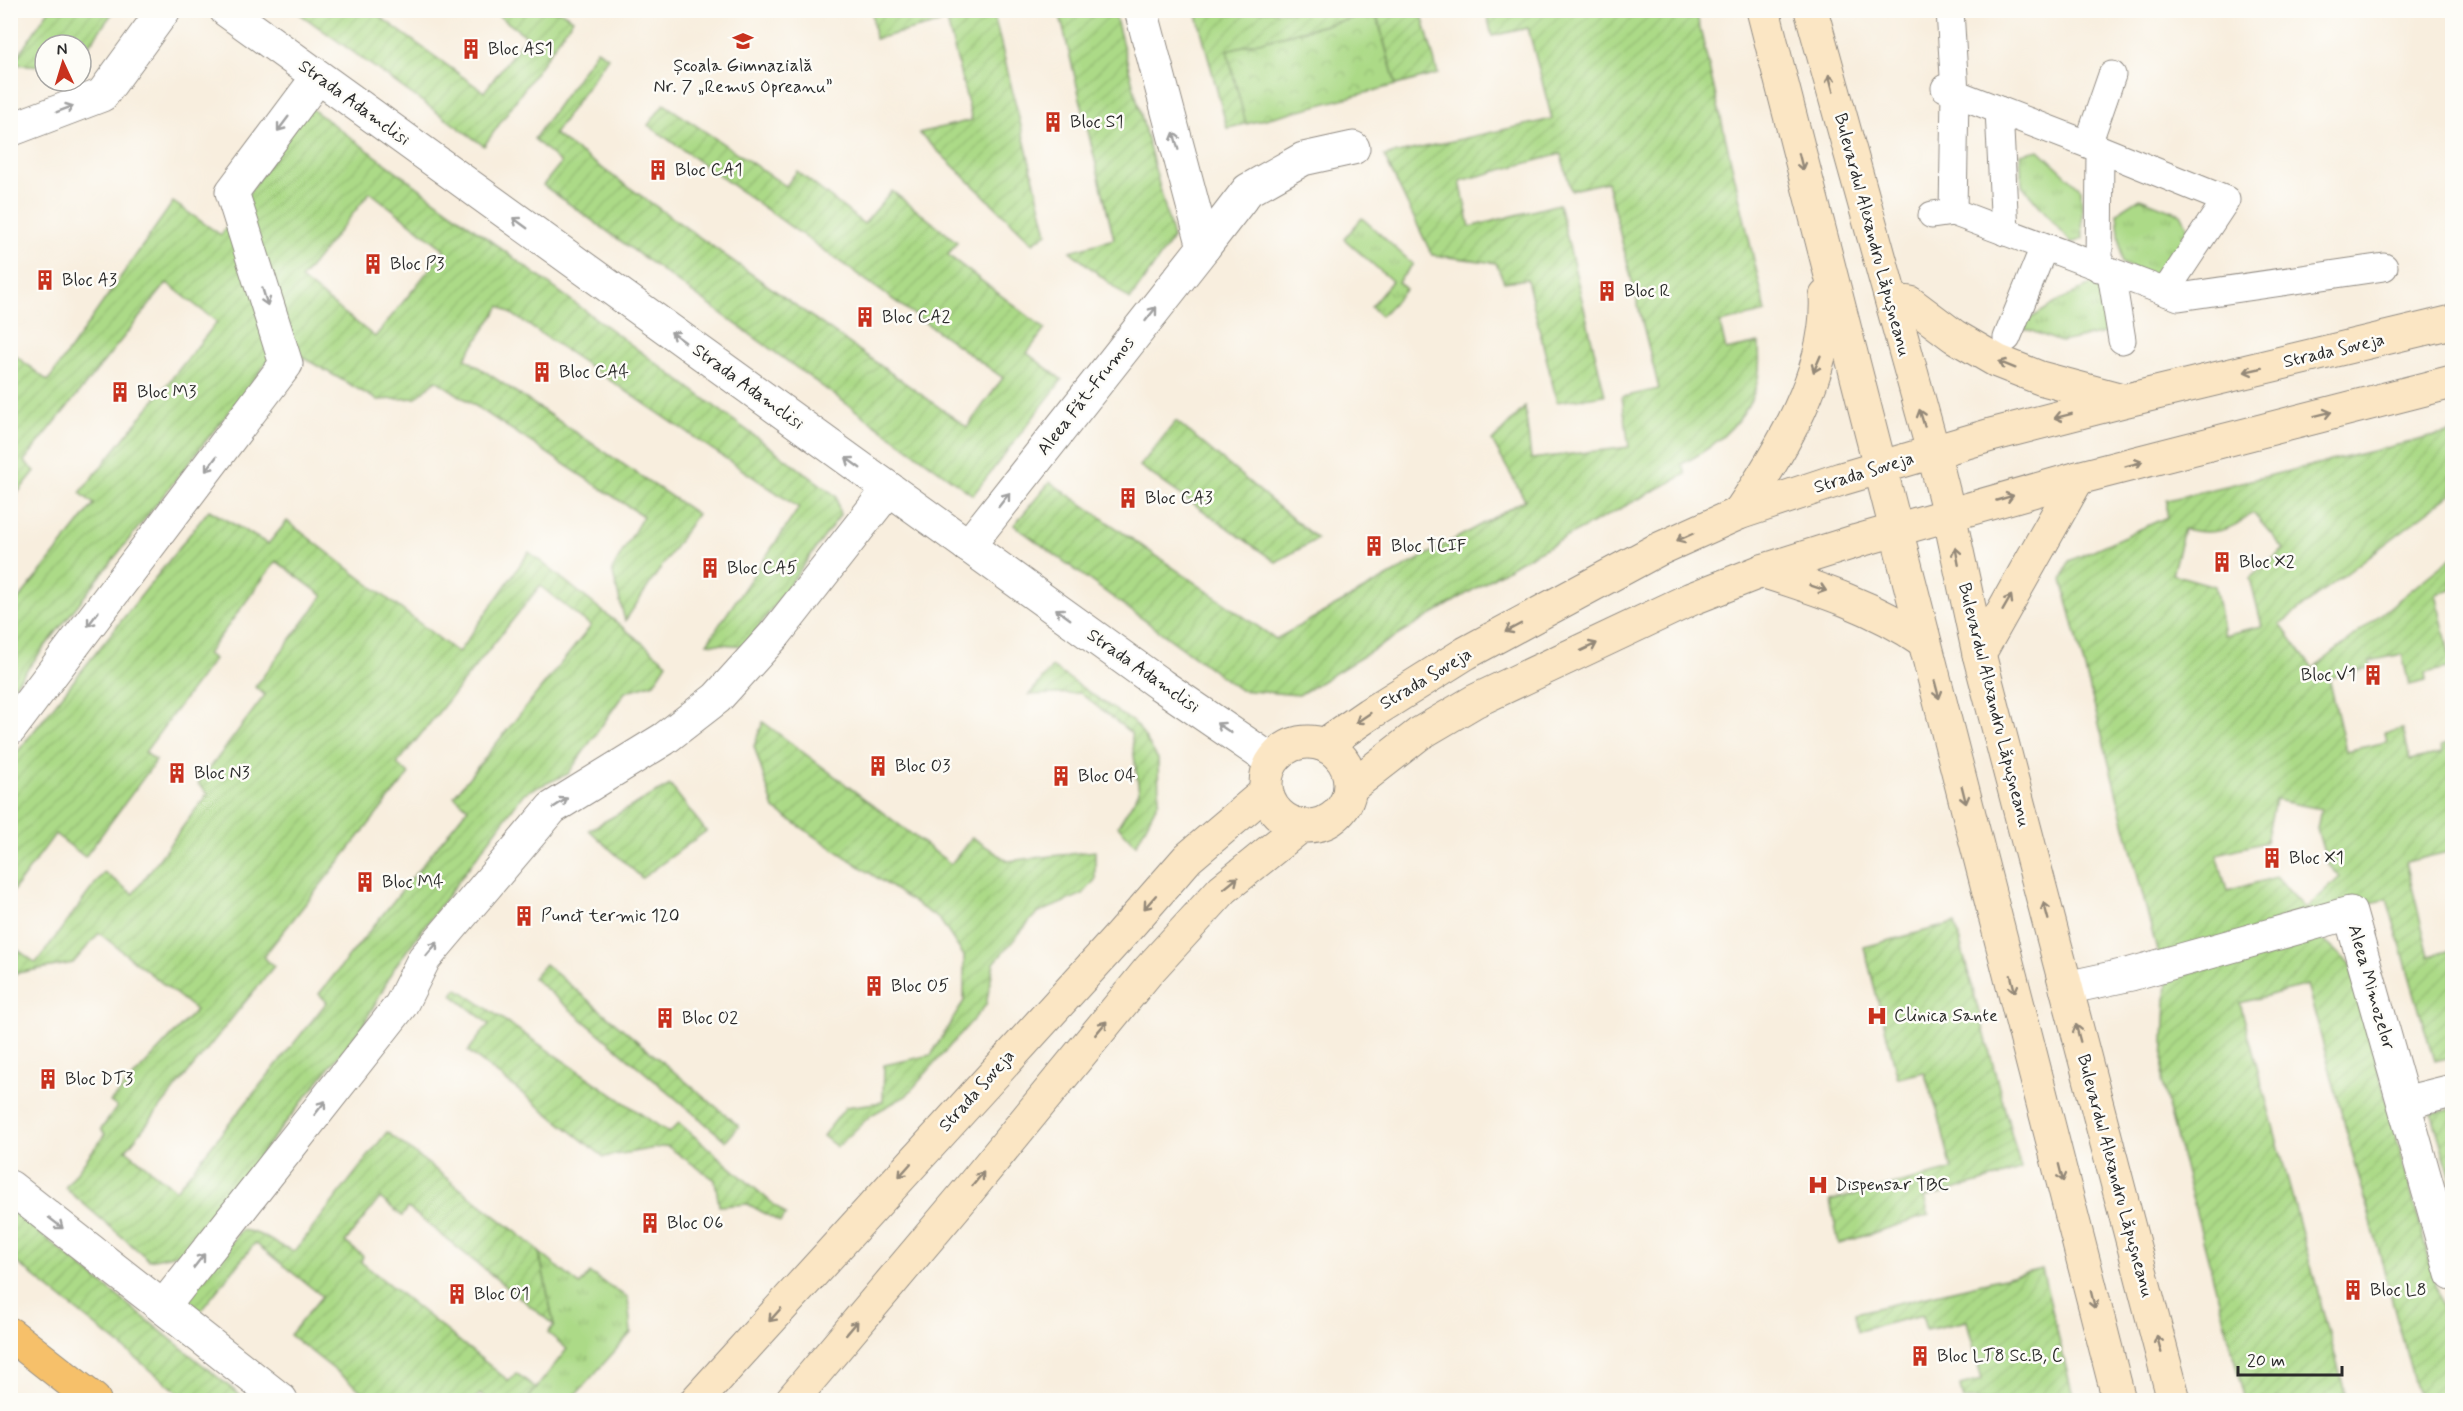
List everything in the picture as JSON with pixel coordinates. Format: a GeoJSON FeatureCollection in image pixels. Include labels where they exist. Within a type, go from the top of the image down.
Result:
{"type":"FeatureCollection","features":[{"type":"Feature","properties":{"kind":"main road"},"geometry":{"type":"LineString","coordinates":[[1763,10],[2119,1401]]}},
{"type":"Feature","properties":{"kind":"main road","name":"Bulevardul Alexandru Lăpușneanu"},"geometry":{"type":"LineString","coordinates":[[1811,10],[1933,451],[1979,654],[2174,1401]]}},
{"type":"Feature","properties":{"kind":"main road"},"geometry":{"type":"LineString","coordinates":[[1738,513],[1768,468],[1795,416],[1821,354],[1827,317],[1822,244]]}},
{"type":"Feature","properties":{"kind":"main road"},"geometry":{"type":"LineString","coordinates":[[1892,301],[1910,303],[1954,336],[1996,361],[2040,378],[2123,401]]}},
{"type":"Feature","properties":{"kind":"main road","name":"Strada Soveja"},"geometry":{"type":"LineString","coordinates":[[1324,745],[1466,653],[1656,550],[1738,513],[1933,451],[2123,401],[2452,322]]}},
{"type":"Feature","properties":{"kind":"main road"},"geometry":{"type":"LineString","coordinates":[[1351,787],[1396,751],[1450,715],[1543,668],[1681,604],[1762,571],[1949,514],[2078,478],[2452,382]]}},
{"type":"Feature","properties":{"kind":"main road"},"geometry":{"type":"LineString","coordinates":[[1979,654],[2078,478]]}},
{"type":"Feature","properties":{"kind":"main road"},"geometry":{"type":"LineString","coordinates":[[1762,571],[1860,605],[1906,628],[1924,641]]}},
{"type":"Feature","properties":{"kind":"main road"},"geometry":{"type":"LineString","coordinates":[[1301,742],[1324,745],[1341,758],[1347,766],[1351,787],[1344,807],[1336,817],[1319,825],[1301,826],[1278,814],[1270,804],[1269,776],[1290,746],[1301,742]]}},
{"type":"Feature","properties":{"kind":"main road","name":"Strada Soveja"},"geometry":{"type":"LineString","coordinates":[[697,1401],[1119,937],[1188,858],[1269,776]]}},
{"type":"Feature","properties":{"kind":"main road"},"geometry":{"type":"LineString","coordinates":[[792,1401],[1149,970],[1223,889],[1301,826]]}},
{"type":"Feature","properties":{"kind":"main road"},"geometry":{"type":"LineString","coordinates":[[10,1334],[94,1401]]}},
{"type":"Feature","properties":{"kind":"street"},"geometry":{"type":"LineString","coordinates":[[10,130],[102,95],[164,10]]}},
{"type":"Feature","properties":{"kind":"street","name":"Strada Adamclisi"},"geometry":{"type":"LineString","coordinates":[[226,10],[1161,685],[1269,776]]}},
{"type":"Feature","properties":{"kind":"street"},"geometry":{"type":"LineString","coordinates":[[1141,10],[1204,247]]}},
{"type":"Feature","properties":{"kind":"street"},"geometry":{"type":"LineString","coordinates":[[1950,10],[1950,91],[1943,214],[2005,232],[2179,297],[2384,267]]}},
{"type":"Feature","properties":{"kind":"street"},"geometry":{"type":"LineString","coordinates":[[2112,75],[2094,146],[2105,270],[2122,340]]}},
{"type":"Feature","properties":{"kind":"street"},"geometry":{"type":"LineString","coordinates":[[10,729],[286,364],[232,192],[318,77]]}},
{"type":"Feature","properties":{"kind":"street"},"geometry":{"type":"LineString","coordinates":[[1950,91],[2226,200],[2165,292]]}},
{"type":"Feature","properties":{"kind":"street"},"geometry":{"type":"LineString","coordinates":[[1999,110],[2005,232]]}},
{"type":"Feature","properties":{"kind":"street","name":"Aleea Făt-Frumos"},"geometry":{"type":"LineString","coordinates":[[968,546],[1248,190],[1303,159],[1353,148]]}},
{"type":"Feature","properties":{"kind":"street"},"geometry":{"type":"LineString","coordinates":[[2007,338],[2044,247]]}},
{"type":"Feature","properties":{"kind":"street"},"geometry":{"type":"LineString","coordinates":[[163,1307],[401,1005],[424,959],[552,808],[663,739],[717,698],[776,633],[889,489]]}},
{"type":"Feature","properties":{"kind":"street","name":"Aleea Mimozelor"},"geometry":{"type":"LineString","coordinates":[[2067,988],[2132,974],[2350,913],[2452,1274]]}},
{"type":"Feature","properties":{"kind":"street"},"geometry":{"type":"LineString","coordinates":[[2404,1103],[2452,1091]]}},
{"type":"Feature","properties":{"kind":"street"},"geometry":{"type":"LineString","coordinates":[[10,1187],[281,1401]]}},
{"type":"Feature","properties":{"kind":"green space"},"geometry":{"type":"Polygon","coordinates":[[[49,10],[114,11],[93,40],[93,33],[34,33],[49,10]]]}},
{"type":"Feature","properties":{"kind":"green space"},"geometry":{"type":"Polygon","coordinates":[[[296,11],[372,11],[484,92],[526,36],[492,11],[560,11],[573,19],[484,146],[296,11]]]}},
{"type":"Feature","properties":{"kind":"green space"},"geometry":{"type":"Polygon","coordinates":[[[872,11],[993,11],[1047,233],[1033,243],[919,133],[972,120],[947,21],[875,39],[872,11]]]}},
{"type":"Feature","properties":{"kind":"green space"},"geometry":{"type":"Polygon","coordinates":[[[1059,11],[1114,11],[1173,238],[1130,300],[1070,251],[1114,239],[1059,11]]]}},
{"type":"Feature","properties":{"kind":"green space"},"geometry":{"type":"Polygon","coordinates":[[[1196,11],[1230,11],[1231,15],[1247,11],[1421,11],[1438,74],[1396,85],[1376,12],[1227,50],[1246,124],[1227,128],[1196,11]]]}},
{"type":"Feature","properties":{"kind":"green space"},"geometry":{"type":"Polygon","coordinates":[[[1486,11],[1696,11],[1766,312],[1720,323],[1726,350],[1759,343],[1756,387],[1742,415],[1732,427],[1708,448],[1682,464],[1686,474],[1519,562],[1299,695],[1240,690],[1014,525],[1050,482],[1276,639],[1525,500],[1492,441],[1525,407],[1531,459],[1629,447],[1622,397],[1659,389],[1607,182],[1571,190],[1561,154],[1460,181],[1470,227],[1559,204],[1605,395],[1557,402],[1527,279],[1504,282],[1496,263],[1432,255],[1384,156],[1552,119],[1528,28],[1492,36],[1486,11]]]}},
{"type":"Feature","properties":{"kind":"green space"},"geometry":{"type":"Polygon","coordinates":[[[1376,12],[1396,85],[1246,124],[1226,50],[1376,12]]]}},
{"type":"Feature","properties":{"kind":"green space"},"geometry":{"type":"Polygon","coordinates":[[[33,34],[33,65],[11,64],[11,55],[16,59],[33,34]]]}},
{"type":"Feature","properties":{"kind":"green space"},"geometry":{"type":"Polygon","coordinates":[[[597,50],[608,57],[554,134],[967,427],[1003,378],[648,125],[664,104],[786,186],[797,171],[864,224],[892,191],[957,242],[948,255],[1045,329],[1027,353],[1062,380],[973,495],[543,185],[561,163],[534,139],[597,50]]]}},
{"type":"Feature","properties":{"kind":"green space"},"geometry":{"type":"Polygon","coordinates":[[[308,106],[836,496],[840,515],[745,646],[707,643],[799,508],[500,306],[465,358],[697,514],[625,621],[612,570],[643,516],[436,380],[416,398],[377,400],[281,345],[11,690],[11,609],[94,504],[80,493],[217,322],[167,283],[24,461],[35,471],[11,501],[11,352],[48,381],[173,202],[221,235],[308,106]],[[370,192],[301,279],[375,337],[445,250],[370,192]]]}},
{"type":"Feature","properties":{"kind":"green space"},"geometry":{"type":"Polygon","coordinates":[[[2039,150],[2081,189],[2083,239],[2071,243],[2022,185],[2020,154],[2039,150]]]}},
{"type":"Feature","properties":{"kind":"green space"},"geometry":{"type":"Polygon","coordinates":[[[2140,198],[2181,214],[2193,237],[2160,282],[2122,263],[2117,213],[2140,198]]]}},
{"type":"Feature","properties":{"kind":"green space"},"geometry":{"type":"Polygon","coordinates":[[[1362,218],[1413,264],[1398,282],[1406,289],[1381,316],[1371,307],[1392,281],[1344,239],[1362,218]]]}},
{"type":"Feature","properties":{"kind":"green space"},"geometry":{"type":"Polygon","coordinates":[[[2096,282],[2114,331],[2061,342],[2018,326],[2059,301],[2096,282]]]}},
{"type":"Feature","properties":{"kind":"green space"},"geometry":{"type":"Polygon","coordinates":[[[1176,421],[1317,539],[1276,562],[1140,466],[1176,421]]]}},
{"type":"Feature","properties":{"kind":"green space"},"geometry":{"type":"Polygon","coordinates":[[[2452,432],[2452,493],[2280,624],[2313,669],[2452,557],[2452,590],[2436,594],[2452,667],[2425,673],[2426,681],[2409,685],[2402,654],[2370,661],[2371,668],[2329,678],[2346,751],[2387,742],[2385,733],[2403,729],[2410,760],[2442,753],[2441,746],[2452,743],[2452,851],[2406,862],[2429,956],[2452,950],[2452,1057],[2434,1061],[2387,899],[2158,955],[2062,580],[2069,561],[2167,517],[2167,500],[2452,432]],[[2253,513],[2237,524],[2221,530],[2204,532],[2184,529],[2172,574],[2215,586],[2224,635],[2262,626],[2250,578],[2284,549],[2253,513]],[[2275,800],[2266,842],[2217,854],[2227,891],[2276,877],[2306,909],[2340,877],[2327,863],[2317,829],[2321,809],[2275,800]]]}},
{"type":"Feature","properties":{"kind":"green space"},"geometry":{"type":"Polygon","coordinates":[[[209,510],[268,544],[287,521],[458,653],[529,552],[667,663],[654,683],[625,692],[568,774],[524,793],[396,965],[364,1024],[182,1253],[149,1260],[65,1188],[105,1134],[101,1129],[117,1107],[110,1102],[196,1010],[99,933],[73,963],[11,974],[11,945],[36,963],[104,872],[133,894],[208,793],[198,784],[265,695],[255,687],[323,596],[276,561],[207,654],[214,659],[145,752],[156,761],[85,857],[55,834],[11,894],[11,760],[209,510]],[[540,586],[397,764],[409,774],[263,957],[274,966],[126,1150],[176,1190],[327,1002],[319,994],[468,808],[454,796],[591,626],[540,586]]]}},
{"type":"Feature","properties":{"kind":"green space"},"geometry":{"type":"Polygon","coordinates":[[[1052,667],[1137,725],[1158,759],[1159,800],[1136,845],[1118,826],[1139,792],[1131,733],[1080,693],[1029,695],[1052,667]]]}},
{"type":"Feature","properties":{"kind":"green space"},"geometry":{"type":"Polygon","coordinates":[[[763,722],[951,864],[972,837],[1008,861],[1095,851],[1095,880],[1083,894],[1036,914],[994,963],[986,1005],[906,1096],[871,1115],[837,1147],[823,1136],[846,1107],[883,1102],[884,1065],[931,1055],[964,1001],[964,956],[940,920],[774,809],[754,746],[763,722]]]}},
{"type":"Feature","properties":{"kind":"green space"},"geometry":{"type":"Polygon","coordinates":[[[670,785],[706,831],[642,878],[589,830],[670,785]]]}},
{"type":"Feature","properties":{"kind":"green space"},"geometry":{"type":"Polygon","coordinates":[[[1955,923],[2021,1169],[1924,1198],[1929,1215],[1839,1244],[1830,1201],[1952,1170],[1938,1113],[1924,1072],[1898,1078],[1864,947],[1955,923]]]}},
{"type":"Feature","properties":{"kind":"green space"},"geometry":{"type":"Polygon","coordinates":[[[2321,938],[2350,964],[2452,1345],[2452,1400],[2419,1400],[2307,985],[2240,1003],[2347,1400],[2245,1400],[2162,1083],[2167,979],[2321,938]]]}},
{"type":"Feature","properties":{"kind":"green space"},"geometry":{"type":"Polygon","coordinates":[[[545,964],[739,1126],[726,1141],[533,978],[545,964]]]}},
{"type":"Feature","properties":{"kind":"green space"},"geometry":{"type":"Polygon","coordinates":[[[457,988],[669,1133],[679,1123],[786,1215],[780,1222],[748,1204],[719,1206],[715,1180],[667,1146],[604,1157],[468,1051],[489,1024],[452,995],[457,988]]]}},
{"type":"Feature","properties":{"kind":"green space"},"geometry":{"type":"Polygon","coordinates":[[[2452,1109],[2452,1182],[2432,1114],[2452,1109]]]}},
{"type":"Feature","properties":{"kind":"green space"},"geometry":{"type":"Polygon","coordinates":[[[387,1132],[534,1246],[539,1252],[554,1325],[408,1208],[402,1216],[380,1198],[345,1242],[363,1256],[361,1262],[509,1381],[516,1373],[536,1388],[527,1400],[489,1400],[480,1394],[474,1400],[373,1400],[290,1335],[322,1296],[255,1243],[199,1313],[188,1304],[187,1298],[241,1230],[255,1233],[295,1251],[387,1132]]]}},
{"type":"Feature","properties":{"kind":"green space"},"geometry":{"type":"Polygon","coordinates":[[[11,1210],[246,1400],[188,1400],[11,1258],[11,1210]]]}},
{"type":"Feature","properties":{"kind":"green space"},"geometry":{"type":"Polygon","coordinates":[[[539,1252],[580,1285],[590,1273],[628,1298],[631,1333],[571,1400],[527,1400],[567,1349],[548,1333],[554,1325],[539,1252]]]}},
{"type":"Feature","properties":{"kind":"green space"},"geometry":{"type":"Polygon","coordinates":[[[2042,1269],[2074,1400],[1963,1400],[1960,1386],[1982,1380],[1967,1321],[1926,1330],[1922,1315],[1858,1331],[1855,1313],[2042,1269]]]}},
{"type":"Feature","properties":{"kind":"place","name":"Școala Gimnazială Nr. 7 „Remus Opreanu”"},"geometry":{"type":"Point","coordinates":[743,41]}},
{"type":"Feature","properties":{"kind":"place","name":"Bloc AS1"},"geometry":{"type":"Point","coordinates":[471,49]}},
{"type":"Feature","properties":{"kind":"place","name":"Bloc S1"},"geometry":{"type":"Point","coordinates":[1053,122]}},
{"type":"Feature","properties":{"kind":"place","name":"Bloc CA1"},"geometry":{"type":"Point","coordinates":[658,170]}},
{"type":"Feature","properties":{"kind":"place","name":"Bloc P3"},"geometry":{"type":"Point","coordinates":[373,264]}},
{"type":"Feature","properties":{"kind":"place","name":"Bloc A3"},"geometry":{"type":"Point","coordinates":[45,280]}},
{"type":"Feature","properties":{"kind":"place","name":"Bloc R"},"geometry":{"type":"Point","coordinates":[1607,291]}},
{"type":"Feature","properties":{"kind":"place","name":"Bloc CA2"},"geometry":{"type":"Point","coordinates":[865,317]}},
{"type":"Feature","properties":{"kind":"place","name":"Bloc CA4"},"geometry":{"type":"Point","coordinates":[542,372]}},
{"type":"Feature","properties":{"kind":"place","name":"Bloc M3"},"geometry":{"type":"Point","coordinates":[120,392]}},
{"type":"Feature","properties":{"kind":"place","name":"Bloc CA3"},"geometry":{"type":"Point","coordinates":[1128,498]}},
{"type":"Feature","properties":{"kind":"place","name":"Bloc TCIF"},"geometry":{"type":"Point","coordinates":[1374,546]}},
{"type":"Feature","properties":{"kind":"place","name":"Bloc X2"},"geometry":{"type":"Point","coordinates":[2222,562]}},
{"type":"Feature","properties":{"kind":"place","name":"Bloc CA5"},"geometry":{"type":"Point","coordinates":[710,568]}},
{"type":"Feature","properties":{"kind":"place","name":"Bloc V1"},"geometry":{"type":"Point","coordinates":[2373,675]}},
{"type":"Feature","properties":{"kind":"place","name":"Bloc O3"},"geometry":{"type":"Point","coordinates":[878,766]}},
{"type":"Feature","properties":{"kind":"place","name":"Bloc N3"},"geometry":{"type":"Point","coordinates":[177,773]}},
{"type":"Feature","properties":{"kind":"place","name":"Bloc O4"},"geometry":{"type":"Point","coordinates":[1061,776]}},
{"type":"Feature","properties":{"kind":"place","name":"Bloc X1"},"geometry":{"type":"Point","coordinates":[2272,858]}},
{"type":"Feature","properties":{"kind":"place","name":"Bloc M4"},"geometry":{"type":"Point","coordinates":[365,882]}},
{"type":"Feature","properties":{"kind":"place","name":"Punct termic 120"},"geometry":{"type":"Point","coordinates":[524,916]}},
{"type":"Feature","properties":{"kind":"place","name":"Bloc O5"},"geometry":{"type":"Point","coordinates":[874,986]}},
{"type":"Feature","properties":{"kind":"place","name":"Clinica Sante"},"geometry":{"type":"Point","coordinates":[1877,1016]}},
{"type":"Feature","properties":{"kind":"place","name":"Bloc O2"},"geometry":{"type":"Point","coordinates":[665,1018]}},
{"type":"Feature","properties":{"kind":"place","name":"Bloc DT3"},"geometry":{"type":"Point","coordinates":[48,1079]}},
{"type":"Feature","properties":{"kind":"place","name":"Dispensar TBC"},"geometry":{"type":"Point","coordinates":[1818,1185]}},
{"type":"Feature","properties":{"kind":"place","name":"Bloc O6"},"geometry":{"type":"Point","coordinates":[650,1223]}},
{"type":"Feature","properties":{"kind":"place","name":"Bloc L8"},"geometry":{"type":"Point","coordinates":[2353,1290]}},
{"type":"Feature","properties":{"kind":"place","name":"Bloc O1"},"geometry":{"type":"Point","coordinates":[457,1294]}},
{"type":"Feature","properties":{"kind":"place","name":"Bloc LT8 Sc.B, C"},"geometry":{"type":"Point","coordinates":[1920,1356]}}]}
